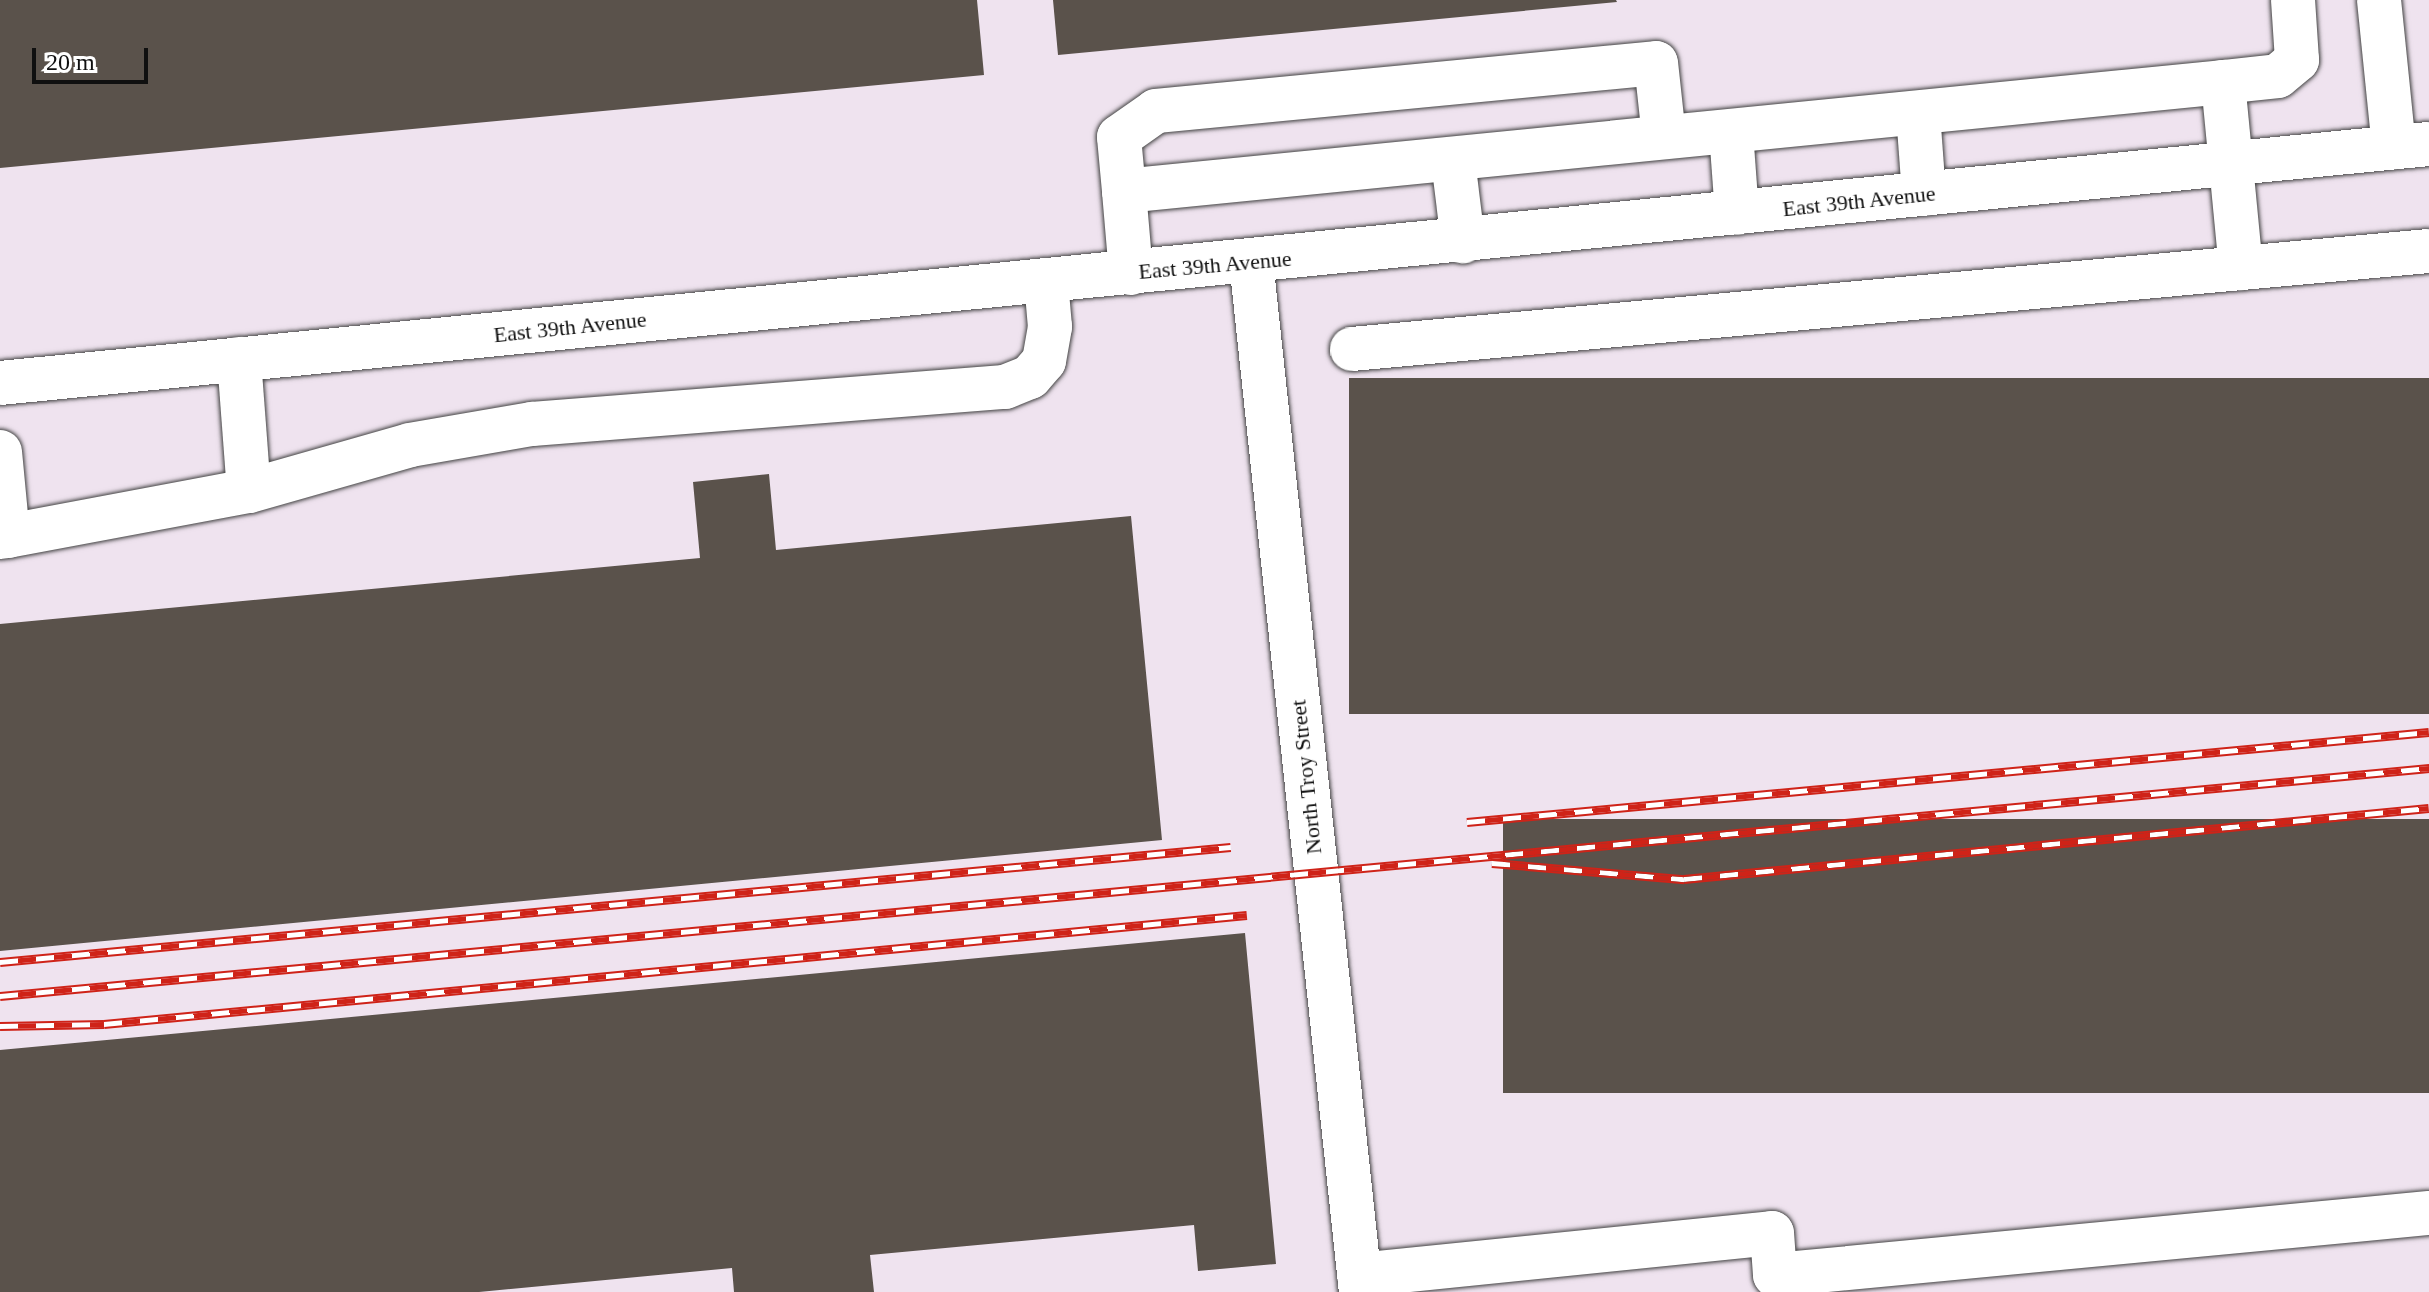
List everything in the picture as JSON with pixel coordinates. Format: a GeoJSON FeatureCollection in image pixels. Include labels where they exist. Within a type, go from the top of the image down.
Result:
{"type":"FeatureCollection","features":[{"type":"Feature","properties":{"kind":"street"},"geometry":{"type":"LineString","coordinates":[[1124,191],[2278,76],[2297,60],[2293,0]]}},
{"type":"Feature","properties":{"kind":"street"},"geometry":{"type":"LineString","coordinates":[[2379,0],[2412,146]]}},
{"type":"Feature","properties":{"kind":"street"},"geometry":{"type":"LineString","coordinates":[[1131,273],[1119,137],[1156,111],[1656,63],[1664,137]]}},
{"type":"Feature","properties":{"kind":"street"},"geometry":{"type":"LineString","coordinates":[[2223,82],[2241,268]]}},
{"type":"Feature","properties":{"kind":"street"},"geometry":{"type":"LineString","coordinates":[[1918,113],[1924,194]]}},
{"type":"Feature","properties":{"kind":"street"},"geometry":{"type":"LineString","coordinates":[[1731,132],[1737,213]]}},
{"type":"Feature","properties":{"kind":"street","name":"East 39th Avenue"},"geometry":{"type":"LineString","coordinates":[[0,383],[2412,146]]}},
{"type":"Feature","properties":{"kind":"street"},"geometry":{"type":"LineString","coordinates":[[1453,160],[1463,241]]}},
{"type":"Feature","properties":{"kind":"street"},"geometry":{"type":"LineString","coordinates":[[1352,349],[2429,251]]}},
{"type":"Feature","properties":{"kind":"street","name":"North Troy Street"},"geometry":{"type":"LineString","coordinates":[[1251,261],[1360,1283]]}},
{"type":"Feature","properties":{"kind":"street"},"geometry":{"type":"LineString","coordinates":[[0,452],[4,536],[249,491],[410,445],[532,424],[1005,387],[1030,377],[1044,361],[1050,327],[1046,281]]}},
{"type":"Feature","properties":{"kind":"street"},"geometry":{"type":"LineString","coordinates":[[239,359],[249,491]]}},
{"type":"Feature","properties":{"kind":"street"},"geometry":{"type":"LineString","coordinates":[[1360,1283],[1772,1233],[1775,1275],[2429,1213]]}},
{"type":"Feature","properties":{"kind":"shaded area"},"geometry":{"type":"Polygon","coordinates":[[[0,0],[2429,0],[2429,1292],[0,1292],[0,0]]]}},
{"type":"Feature","properties":{"kind":"building"},"geometry":{"type":"Polygon","coordinates":[[[0,0],[977,0],[984,75],[0,168],[0,0]]]}},
{"type":"Feature","properties":{"kind":"building"},"geometry":{"type":"Polygon","coordinates":[[[1053,0],[1616,0],[1617,2],[1058,55],[1053,0]]]}},
{"type":"Feature","properties":{"kind":"building"},"geometry":{"type":"Polygon","coordinates":[[[1349,378],[2429,378],[2429,714],[1349,714],[1349,378]]]}},
{"type":"Feature","properties":{"kind":"building"},"geometry":{"type":"Polygon","coordinates":[[[769,474],[776,550],[1131,516],[1162,840],[0,951],[0,624],[700,558],[693,482],[769,474]]]}},
{"type":"Feature","properties":{"kind":"building"},"geometry":{"type":"Polygon","coordinates":[[[1503,819],[2429,819],[2429,1093],[1503,1093],[1503,819]]]}},
{"type":"Feature","properties":{"kind":"building"},"geometry":{"type":"Polygon","coordinates":[[[1245,933],[1276,1264],[1198,1271],[1194,1225],[870,1255],[874,1292],[734,1292],[732,1268],[479,1292],[0,1292],[0,1050],[1245,933]]]}},
{"type":"Feature","properties":{"kind":"railway"},"geometry":{"type":"LineString","coordinates":[[1467,822],[2429,732]]}},
{"type":"Feature","properties":{"kind":"railway"},"geometry":{"type":"LineString","coordinates":[[0,996],[2429,768]]}},
{"type":"Feature","properties":{"kind":"railway"},"geometry":{"type":"LineString","coordinates":[[1492,863],[1684,879],[2429,808]]}},
{"type":"Feature","properties":{"kind":"railway"},"geometry":{"type":"LineString","coordinates":[[0,962],[1231,847]]}},
{"type":"Feature","properties":{"kind":"railway"},"geometry":{"type":"LineString","coordinates":[[0,1026],[104,1024],[1247,915]]}}]}
